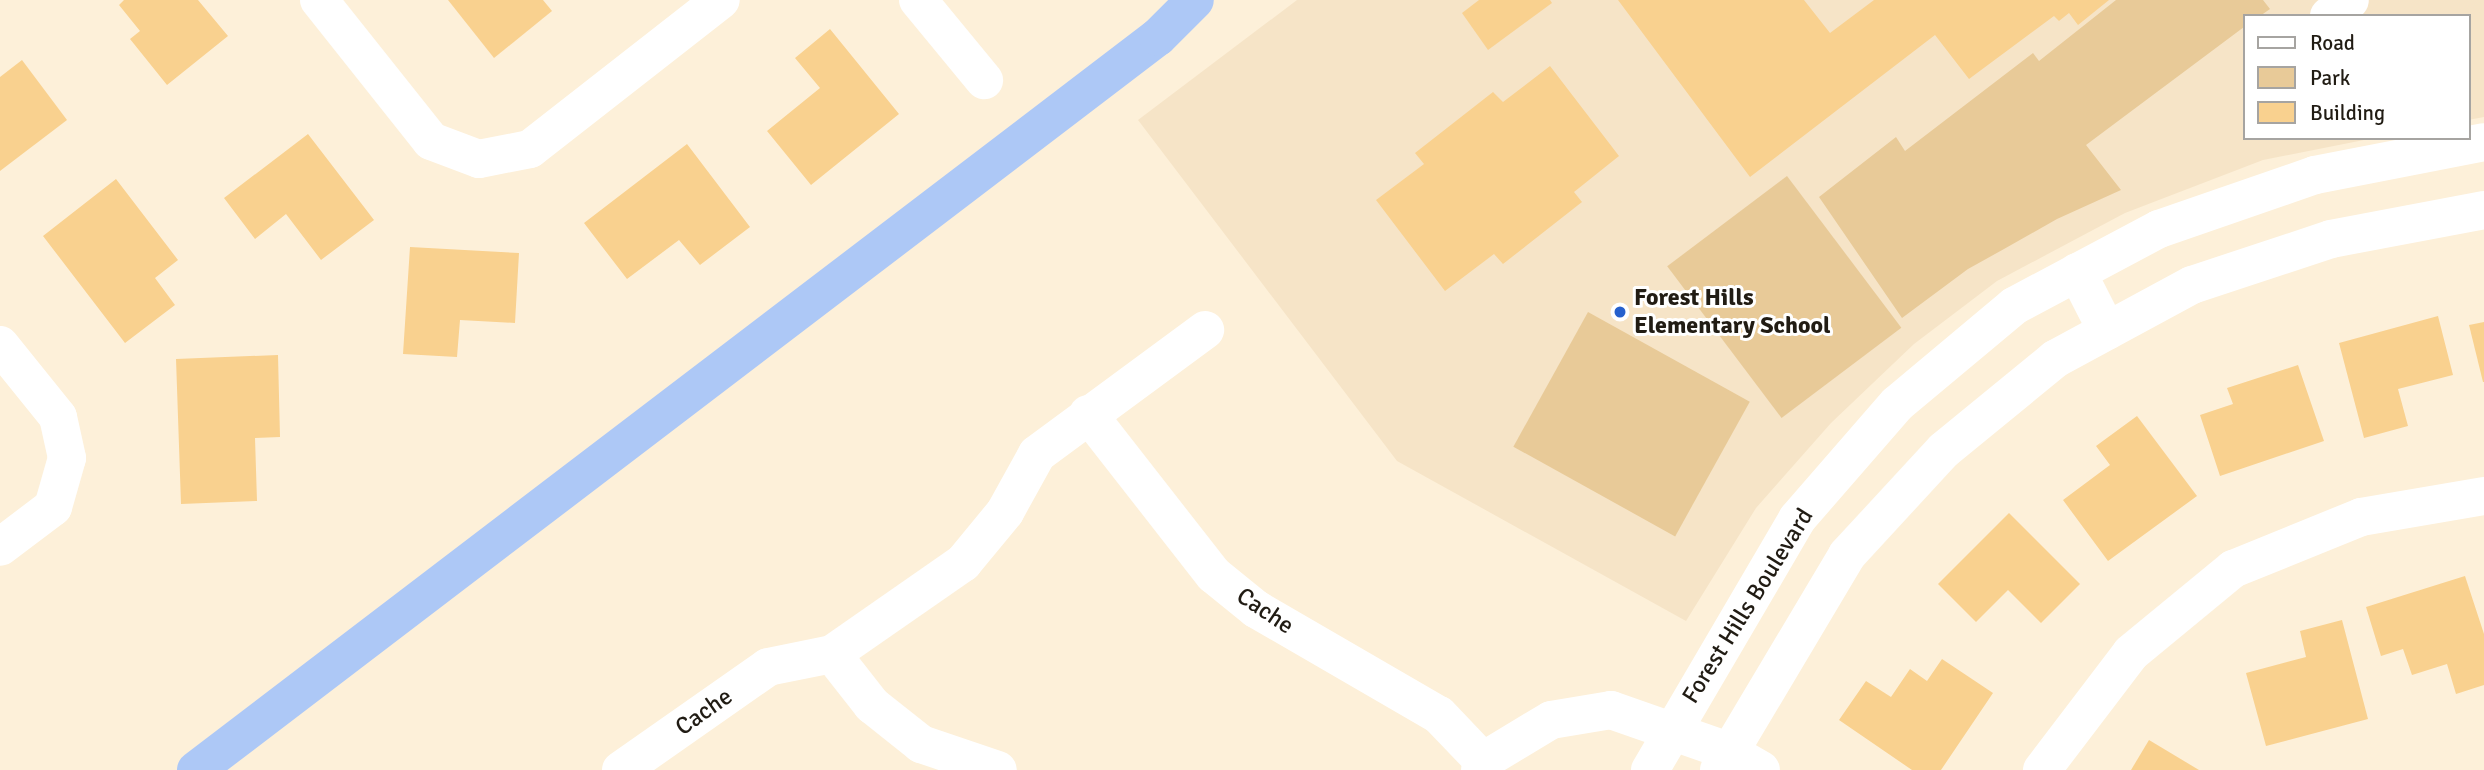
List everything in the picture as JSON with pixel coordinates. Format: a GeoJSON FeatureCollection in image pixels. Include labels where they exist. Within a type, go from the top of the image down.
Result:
{"type":"FeatureCollection","features":[{"type":"Feature","properties":{"kind":"street"},"geometry":{"type":"LineString","coordinates":[[319,0],[431,141],[479,159],[530,149],[721,0]]}},
{"type":"Feature","properties":{"kind":"street"},"geometry":{"type":"LineString","coordinates":[[918,0],[984,80]]}},
{"type":"Feature","properties":{"kind":"street"},"geometry":{"type":"LineString","coordinates":[[2315,0],[2326,14]]}},
{"type":"Feature","properties":{"kind":"street"},"geometry":{"type":"LineString","coordinates":[[2331,14],[2350,0]]}},
{"type":"Feature","properties":{"kind":"street","name":"Forest Hills Boulevard"},"geometry":{"type":"LineString","coordinates":[[1650,770],[1670,731],[1797,519],[1897,404],[2014,306],[2159,229],[2315,175],[2369,150],[2484,142]]}},
{"type":"Feature","properties":{"kind":"street"},"geometry":{"type":"LineString","coordinates":[[1723,761],[1847,555],[1944,450],[2055,359],[2192,285],[2331,239],[2484,210]]}},
{"type":"Feature","properties":{"kind":"street"},"geometry":{"type":"LineString","coordinates":[[2077,272],[2108,331]]}},
{"type":"Feature","properties":{"kind":"street","name":"Cache"},"geometry":{"type":"LineString","coordinates":[[621,770],[768,667],[832,654],[963,563],[1005,512],[1037,454],[1205,330]]}},
{"type":"Feature","properties":{"kind":"street"},"geometry":{"type":"LineString","coordinates":[[0,345],[58,417],[67,458],[53,507],[0,547]]}},
{"type":"Feature","properties":{"kind":"street","name":"Cache"},"geometry":{"type":"LineString","coordinates":[[1088,414],[1214,575],[1256,609],[1439,715],[1481,766],[1551,720],[1611,710],[1670,731],[1723,761],[1761,770]]}},
{"type":"Feature","properties":{"kind":"street"},"geometry":{"type":"LineString","coordinates":[[2042,770],[2131,653],[2233,569],[2361,517],[2484,496]]}},
{"type":"Feature","properties":{"kind":"street"},"geometry":{"type":"LineString","coordinates":[[832,654],[872,705],[921,744],[998,770]]}},
{"type":"Feature","properties":{"kind":"shaded area","name":"Forest Hills Elementary School"},"geometry":{"type":"Polygon","coordinates":[[[1297,0],[2484,0],[2484,117],[2470,120],[2470,14],[2242,14],[2242,140],[2364,140],[2263,160],[2125,213],[1997,281],[1914,344],[1831,423],[1756,508],[1686,621],[1397,461],[1138,120],[1297,0]]]}},
{"type":"Feature","properties":{"kind":"green space"},"geometry":{"type":"Polygon","coordinates":[[[2116,0],[2263,0],[2270,9],[2263,14],[2242,14],[2242,28],[2086,145],[2121,190],[2057,219],[1968,269],[1902,318],[1819,197],[1896,137],[1905,151],[2033,53],[2039,61],[2116,0]]]}},
{"type":"Feature","properties":{"kind":"green space"},"geometry":{"type":"Polygon","coordinates":[[[1787,176],[1901,328],[1782,418],[1667,266],[1787,176]]]}},
{"type":"Feature","properties":{"kind":"green space"},"geometry":{"type":"Polygon","coordinates":[[[1588,312],[1750,402],[1675,536],[1513,447],[1588,312]]]}},
{"type":"Feature","properties":{"kind":"building"},"geometry":{"type":"Polygon","coordinates":[[[124,0],[198,0],[228,36],[167,85],[130,39],[140,31],[119,5],[124,0]]]}},
{"type":"Feature","properties":{"kind":"building"},"geometry":{"type":"Polygon","coordinates":[[[448,0],[543,0],[552,11],[494,58],[448,0]]]}},
{"type":"Feature","properties":{"kind":"building"},"geometry":{"type":"Polygon","coordinates":[[[1479,0],[1550,0],[1552,3],[1488,50],[1462,13],[1479,0]]]}},
{"type":"Feature","properties":{"kind":"building"},"geometry":{"type":"Polygon","coordinates":[[[1618,0],[1804,0],[1830,33],[1874,0],[2109,0],[2078,25],[2069,13],[2059,21],[2054,16],[1969,79],[1935,35],[1750,177],[1618,0]]]}},
{"type":"Feature","properties":{"kind":"building"},"geometry":{"type":"Polygon","coordinates":[[[830,29],[899,114],[811,185],[767,131],[820,88],[795,58],[830,29]]]}},
{"type":"Feature","properties":{"kind":"building"},"geometry":{"type":"Polygon","coordinates":[[[22,60],[67,120],[0,171],[0,77],[22,60]]]}},
{"type":"Feature","properties":{"kind":"building"},"geometry":{"type":"Polygon","coordinates":[[[1550,66],[1619,156],[1574,192],[1582,202],[1503,264],[1494,254],[1445,291],[1376,200],[1424,164],[1415,153],[1493,92],[1503,102],[1550,66]]]}},
{"type":"Feature","properties":{"kind":"building"},"geometry":{"type":"Polygon","coordinates":[[[308,134],[374,220],[321,260],[286,214],[255,239],[224,198],[308,134]]]}},
{"type":"Feature","properties":{"kind":"building"},"geometry":{"type":"Polygon","coordinates":[[[687,144],[750,227],[700,265],[679,240],[627,279],[584,223],[687,144]]]}},
{"type":"Feature","properties":{"kind":"building"},"geometry":{"type":"Polygon","coordinates":[[[116,179],[178,260],[155,278],[175,305],[125,343],[43,236],[116,179]]]}},
{"type":"Feature","properties":{"kind":"building"},"geometry":{"type":"Polygon","coordinates":[[[410,247],[519,253],[515,323],[460,320],[457,357],[403,354],[410,247]]]}},
{"type":"Feature","properties":{"kind":"building"},"geometry":{"type":"Polygon","coordinates":[[[2438,316],[2453,375],[2398,389],[2408,426],[2364,438],[2339,343],[2438,316]]]}},
{"type":"Feature","properties":{"kind":"building"},"geometry":{"type":"Polygon","coordinates":[[[2484,322],[2484,382],[2483,382],[2469,325],[2484,322]]]}},
{"type":"Feature","properties":{"kind":"building"},"geometry":{"type":"Polygon","coordinates":[[[278,355],[280,437],[255,438],[257,501],[181,504],[176,359],[278,355]]]}},
{"type":"Feature","properties":{"kind":"building"},"geometry":{"type":"Polygon","coordinates":[[[2298,365],[2324,441],[2220,476],[2200,415],[2233,404],[2227,388],[2298,365]]]}},
{"type":"Feature","properties":{"kind":"building"},"geometry":{"type":"Polygon","coordinates":[[[2137,416],[2197,496],[2108,561],[2063,500],[2110,465],[2096,446],[2137,416]]]}},
{"type":"Feature","properties":{"kind":"building"},"geometry":{"type":"Polygon","coordinates":[[[2009,513],[2080,584],[2041,623],[2008,590],[1976,622],[1938,584],[2009,513]]]}},
{"type":"Feature","properties":{"kind":"building"},"geometry":{"type":"Polygon","coordinates":[[[2465,576],[2484,634],[2484,685],[2456,694],[2447,664],[2412,675],[2403,649],[2381,656],[2366,607],[2465,576]]]}},
{"type":"Feature","properties":{"kind":"building"},"geometry":{"type":"Polygon","coordinates":[[[2342,620],[2368,719],[2266,746],[2246,673],[2306,657],[2300,631],[2342,620]]]}},
{"type":"Feature","properties":{"kind":"building"},"geometry":{"type":"Polygon","coordinates":[[[1942,659],[1993,693],[1941,770],[1912,770],[1839,720],[1866,681],[1891,697],[1910,669],[1927,681],[1942,659]]]}},
{"type":"Feature","properties":{"kind":"building"},"geometry":{"type":"Polygon","coordinates":[[[2149,740],[2199,770],[2131,770],[2149,740]]]}},
{"type":"Feature","properties":{"kind":"waterway"},"geometry":{"type":"LineString","coordinates":[[196,770],[1158,37],[1195,0]]}},
{"type":"Feature","properties":{"kind":"place","name":"Forest Hills Elementary School"},"geometry":{"type":"Point","coordinates":[1620,312]}}]}
